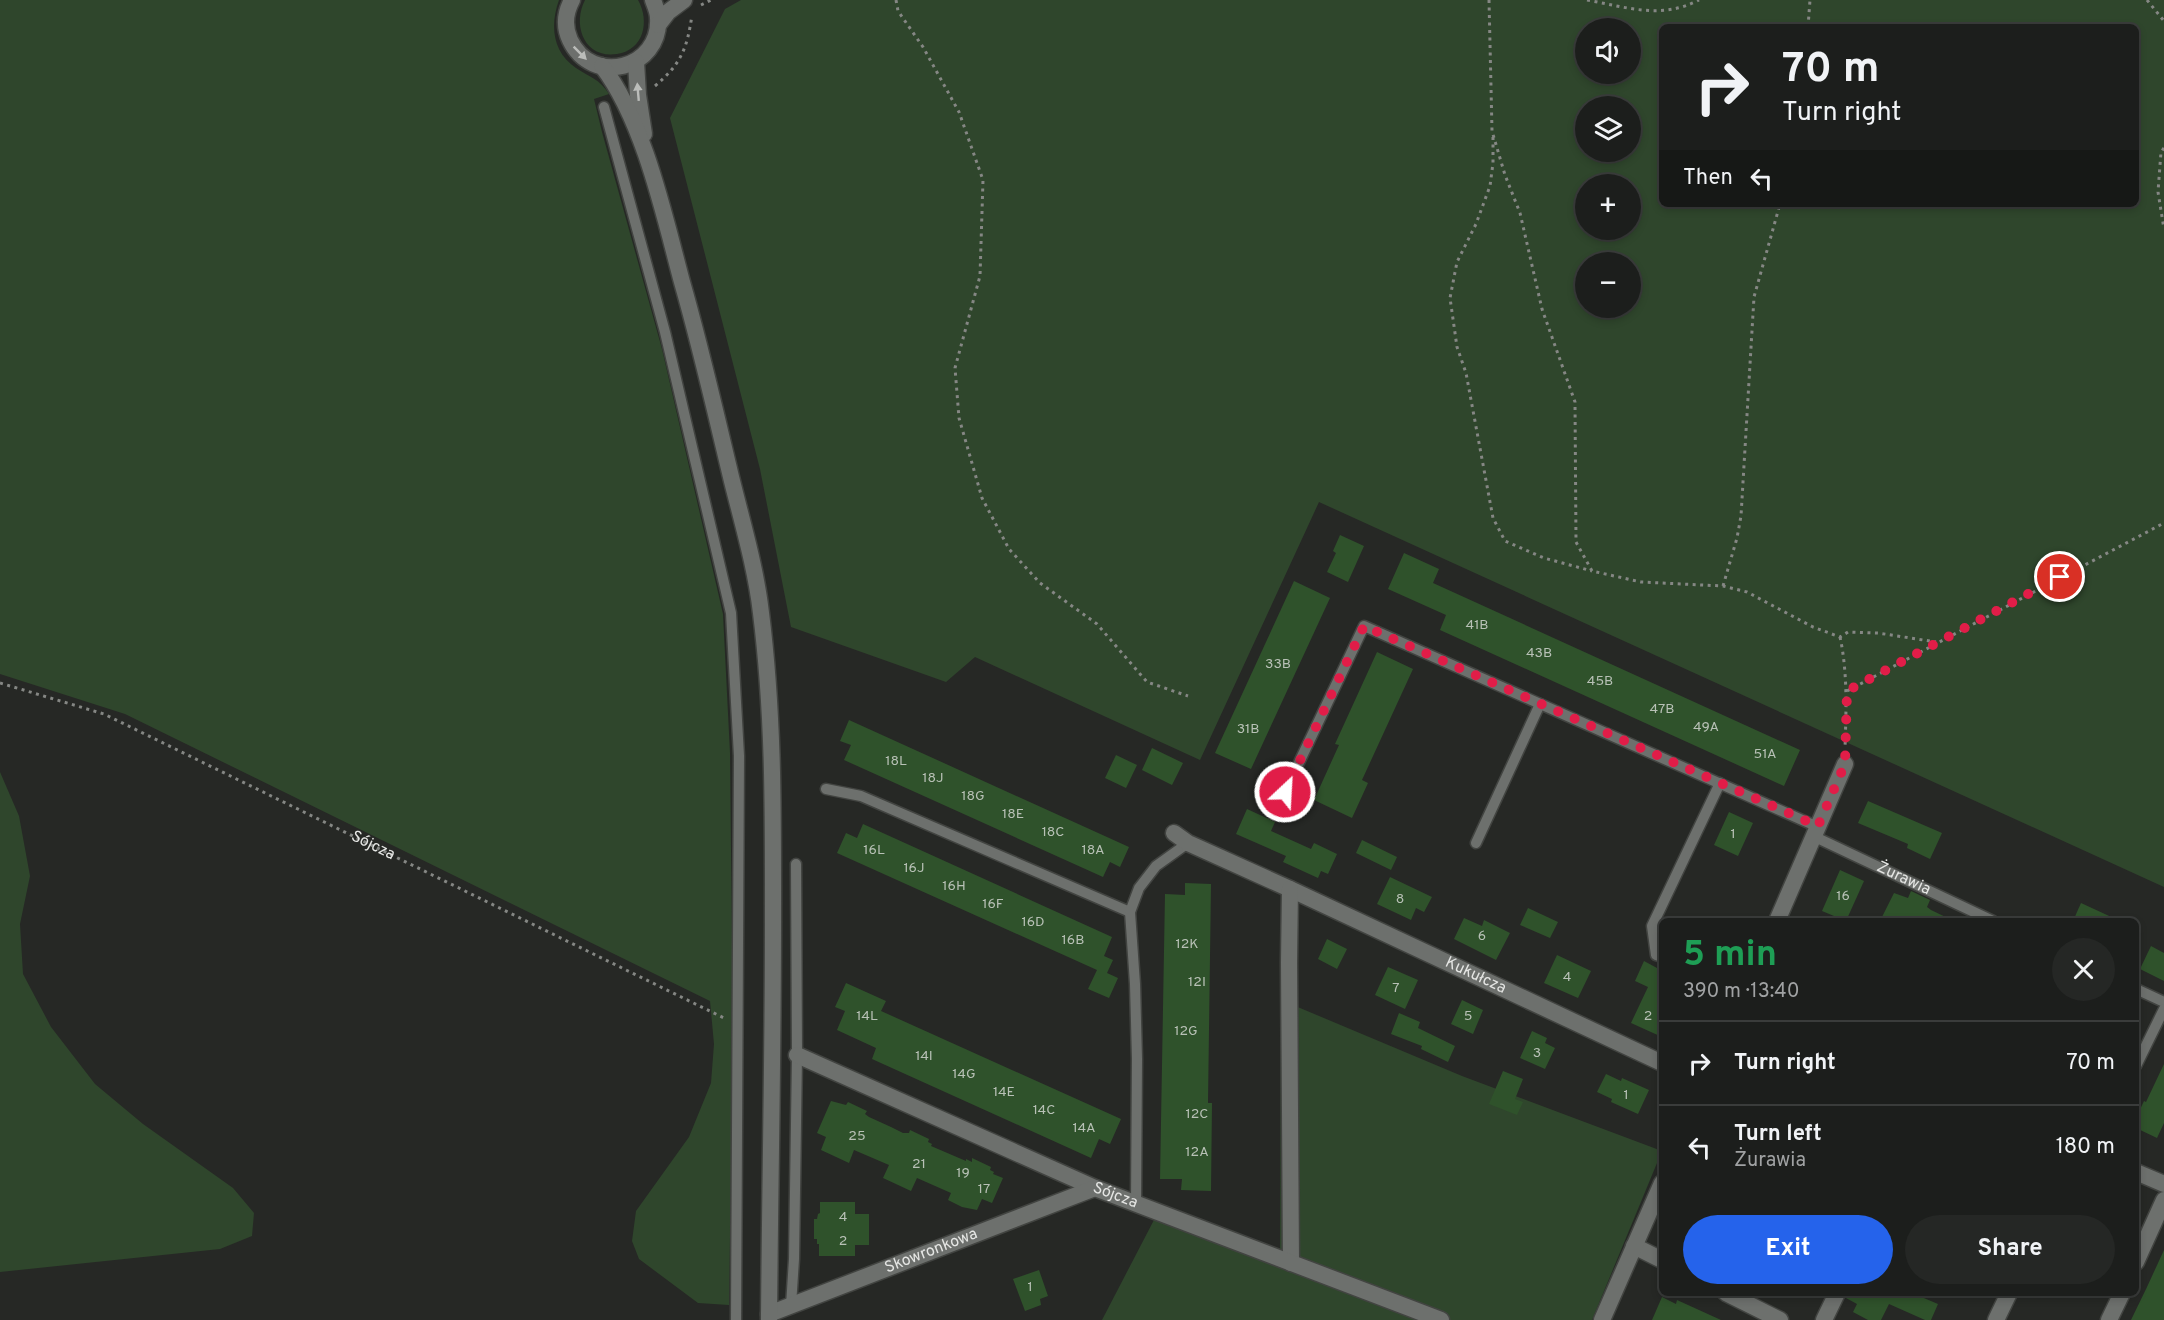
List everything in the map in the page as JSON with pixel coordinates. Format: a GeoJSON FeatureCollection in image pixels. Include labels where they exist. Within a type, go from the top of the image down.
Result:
{"type":"FeatureCollection","features":[{"type":"Feature","properties":{"kind":"street"},"geometry":{"type":"LineString","coordinates":[[572,0],[568,7],[566,21],[568,35],[574,48],[583,58],[602,66],[623,67],[636,62],[649,50],[657,34],[658,16],[653,0]]}},
{"type":"Feature","properties":{"kind":"street"},"geometry":{"type":"LineString","coordinates":[[658,25],[668,12],[688,4]]}},
{"type":"Feature","properties":{"kind":"street"},"geometry":{"type":"LineString","coordinates":[[636,62],[638,95],[649,164],[696,329],[746,538],[760,609],[773,769],[773,1041],[769,1317]]}},
{"type":"Feature","properties":{"kind":"street"},"geometry":{"type":"LineString","coordinates":[[602,66],[615,83],[649,164]]}},
{"type":"Feature","properties":{"kind":"street"},"geometry":{"type":"LineString","coordinates":[[1778,918],[1845,764]]}},
{"type":"Feature","properties":{"kind":"street","name":"Kukułcza"},"geometry":{"type":"LineString","coordinates":[[1174,833],[1188,843],[1659,1062]]}},
{"type":"Feature","properties":{"kind":"street"},"geometry":{"type":"LineString","coordinates":[[1290,889],[1291,1263]]}},
{"type":"Feature","properties":{"kind":"street","name":"Sójcza"},"geometry":{"type":"LineString","coordinates":[[796,1055],[1095,1188],[1441,1320]]}},
{"type":"Feature","properties":{"kind":"street"},"geometry":{"type":"LineString","coordinates":[[2139,1173],[2164,1184]]}},
{"type":"Feature","properties":{"kind":"street","name":"Skowronkowa"},"geometry":{"type":"LineString","coordinates":[[769,1317],[791,1306],[1095,1188]]}},
{"type":"Feature","properties":{"kind":"street"},"geometry":{"type":"LineString","coordinates":[[1602,1320],[1659,1190]]}},
{"type":"Feature","properties":{"kind":"street"},"geometry":{"type":"LineString","coordinates":[[2139,1255],[2164,1200]]}},
{"type":"Feature","properties":{"kind":"street"},"geometry":{"type":"LineString","coordinates":[[1635,1246],[1659,1258]]}},
{"type":"Feature","properties":{"kind":"street"},"geometry":{"type":"LineString","coordinates":[[1732,1296],[1780,1320]]}},
{"type":"Feature","properties":{"kind":"street"},"geometry":{"type":"LineString","coordinates":[[1824,1320],[1836,1296]]}},
{"type":"Feature","properties":{"kind":"street"},"geometry":{"type":"LineString","coordinates":[[1996,1320],[2007,1296]]}},
{"type":"Feature","properties":{"kind":"street"},"geometry":{"type":"LineString","coordinates":[[2109,1320],[2121,1296]]}},
{"type":"Feature","properties":{"kind":"lane"},"geometry":{"type":"LineString","coordinates":[[604,107],[665,332],[731,613],[739,756],[736,1320]]}},
{"type":"Feature","properties":{"kind":"lane","name":"Żurawia"},"geometry":{"type":"LineString","coordinates":[[1285,792],[1364,626],[1720,783],[1987,918]]}},
{"type":"Feature","properties":{"kind":"lane"},"geometry":{"type":"LineString","coordinates":[[1476,843],[1540,704]]}},
{"type":"Feature","properties":{"kind":"lane"},"geometry":{"type":"LineString","coordinates":[[1659,956],[1656,955],[1652,926],[1720,783]]}},
{"type":"Feature","properties":{"kind":"lane"},"geometry":{"type":"LineString","coordinates":[[826,789],[861,796],[1130,912]]}},
{"type":"Feature","properties":{"kind":"lane"},"geometry":{"type":"LineString","coordinates":[[1136,1204],[1137,1059],[1130,912],[1139,888],[1156,866],[1188,843]]}},
{"type":"Feature","properties":{"kind":"lane"},"geometry":{"type":"LineString","coordinates":[[791,1306],[794,1258],[796,864]]}},
{"type":"Feature","properties":{"kind":"lane"},"geometry":{"type":"LineString","coordinates":[[2139,990],[2164,1002]]}},
{"type":"Feature","properties":{"kind":"lane"},"geometry":{"type":"LineString","coordinates":[[2139,1059],[2164,1009]]}},
{"type":"Feature","properties":{"kind":"path"},"geometry":{"type":"LineString","coordinates":[[896,0],[898,10],[923,47],[959,112],[983,180],[980,276],[955,368],[959,418],[982,498],[1010,549],[1040,583],[1097,624],[1147,682],[1188,696]]}},
{"type":"Feature","properties":{"kind":"path"},"geometry":{"type":"LineString","coordinates":[[1489,0],[1493,163],[1490,186],[1476,224],[1457,262],[1450,298],[1457,346],[1466,373],[1493,519],[1505,541],[1544,558],[1641,582],[1723,586],[1761,597],[1814,627],[1840,638]]}},
{"type":"Feature","properties":{"kind":"path"},"geometry":{"type":"LineString","coordinates":[[1587,0],[1651,12],[1672,10],[1699,0]]}},
{"type":"Feature","properties":{"kind":"path"},"geometry":{"type":"LineString","coordinates":[[1808,24],[1810,0]]}},
{"type":"Feature","properties":{"kind":"path"},"geometry":{"type":"LineString","coordinates":[[2147,0],[2164,21]]}},
{"type":"Feature","properties":{"kind":"path"},"geometry":{"type":"LineString","coordinates":[[648,89],[669,74],[687,46],[688,4]]}},
{"type":"Feature","properties":{"kind":"path"},"geometry":{"type":"LineString","coordinates":[[1492,131],[1505,175],[1520,213],[1542,309],[1575,402],[1576,542],[1592,571]]}},
{"type":"Feature","properties":{"kind":"path"},"geometry":{"type":"LineString","coordinates":[[2164,148],[2161,152],[2158,192],[2164,229]]}},
{"type":"Feature","properties":{"kind":"path"},"geometry":{"type":"LineString","coordinates":[[1723,586],[1741,516],[1754,297],[1779,207]]}},
{"type":"Feature","properties":{"kind":"path"},"geometry":{"type":"LineString","coordinates":[[1847,691],[2164,523]]}},
{"type":"Feature","properties":{"kind":"path"},"geometry":{"type":"LineString","coordinates":[[1840,638],[1848,632],[1878,633],[1936,642]]}},
{"type":"Feature","properties":{"kind":"path"},"geometry":{"type":"LineString","coordinates":[[1840,638],[1847,691],[1845,764]]}},
{"type":"Feature","properties":{"kind":"path","name":"Sójcza"},"geometry":{"type":"LineString","coordinates":[[0,683],[104,714],[738,1025]]}},
{"type":"Feature","properties":{"kind":"green space"},"geometry":{"type":"Polygon","coordinates":[[[0,0],[559,0],[554,28],[562,54],[568,62],[598,82],[609,94],[594,99],[662,349],[723,614],[730,753],[733,1039],[729,1305],[698,1303],[639,1259],[632,1241],[636,1211],[689,1137],[711,1083],[714,1044],[710,1001],[125,714],[0,674],[0,0]]]}},
{"type":"Feature","properties":{"kind":"green space"},"geometry":{"type":"Polygon","coordinates":[[[585,0],[638,0],[644,17],[639,41],[633,47],[617,54],[606,54],[589,46],[584,38],[580,20],[585,0]]]}},
{"type":"Feature","properties":{"kind":"green space"},"geometry":{"type":"Polygon","coordinates":[[[741,0],[2164,0],[2164,887],[1319,502],[1200,760],[975,657],[946,682],[791,627],[760,469],[670,118],[725,9],[741,0]]]}},
{"type":"Feature","properties":{"kind":"green space"},"geometry":{"type":"Polygon","coordinates":[[[0,772],[19,816],[30,876],[20,924],[23,974],[51,1027],[95,1084],[143,1124],[233,1188],[254,1213],[252,1236],[220,1249],[0,1272],[0,772]]]}},
{"type":"Feature","properties":{"kind":"green space"},"geometry":{"type":"Polygon","coordinates":[[[1281,1000],[1462,1076],[1659,1150],[1659,1158],[1592,1320],[1102,1320],[1155,1218],[1280,1268],[1281,1000]]]}},
{"type":"Feature","properties":{"kind":"building"},"geometry":{"type":"Polygon","coordinates":[[[1340,535],[1364,546],[1348,582],[1327,572],[1336,553],[1333,551],[1340,535]]]}},
{"type":"Feature","properties":{"kind":"building"},"geometry":{"type":"Polygon","coordinates":[[[1404,553],[1439,569],[1433,583],[1800,750],[1784,786],[1440,630],[1446,615],[1388,589],[1404,553]]]}},
{"type":"Feature","properties":{"kind":"building"},"geometry":{"type":"Polygon","coordinates":[[[1294,581],[1330,598],[1251,769],[1215,753],[1294,581]]]}},
{"type":"Feature","properties":{"kind":"building"},"geometry":{"type":"Polygon","coordinates":[[[1377,652],[1413,669],[1362,780],[1368,783],[1352,818],[1314,800],[1339,745],[1335,744],[1377,652]]]}},
{"type":"Feature","properties":{"kind":"building"},"geometry":{"type":"Polygon","coordinates":[[[849,720],[1129,847],[1120,867],[1110,862],[1103,877],[844,760],[851,745],[840,741],[849,720]]]}},
{"type":"Feature","properties":{"kind":"building"},"geometry":{"type":"Polygon","coordinates":[[[1152,748],[1183,763],[1172,785],[1142,770],[1152,748]]]}},
{"type":"Feature","properties":{"kind":"building"},"geometry":{"type":"Polygon","coordinates":[[[1116,755],[1137,765],[1126,788],[1105,778],[1116,755]]]}},
{"type":"Feature","properties":{"kind":"building"},"geometry":{"type":"Polygon","coordinates":[[[1868,801],[1942,833],[1930,859],[1907,848],[1908,844],[1858,823],[1868,801]]]}},
{"type":"Feature","properties":{"kind":"building"},"geometry":{"type":"Polygon","coordinates":[[[1247,809],[1275,822],[1271,831],[1311,849],[1314,843],[1337,854],[1328,874],[1321,871],[1318,878],[1283,862],[1286,856],[1236,834],[1247,809]]]}},
{"type":"Feature","properties":{"kind":"building"},"geometry":{"type":"Polygon","coordinates":[[[1729,812],[1753,823],[1738,856],[1714,845],[1729,812]]]}},
{"type":"Feature","properties":{"kind":"building"},"geometry":{"type":"Polygon","coordinates":[[[863,824],[1112,937],[1104,956],[1113,960],[1107,973],[1118,978],[1109,998],[1088,989],[1097,970],[837,853],[846,833],[857,838],[863,824]]]}},
{"type":"Feature","properties":{"kind":"building"},"geometry":{"type":"Polygon","coordinates":[[[1362,840],[1397,857],[1391,870],[1356,853],[1362,840]]]}},
{"type":"Feature","properties":{"kind":"building"},"geometry":{"type":"Polygon","coordinates":[[[1840,870],[1864,881],[1847,918],[1839,918],[1822,911],[1840,870]]]}},
{"type":"Feature","properties":{"kind":"building"},"geometry":{"type":"Polygon","coordinates":[[[1390,877],[1432,897],[1424,912],[1416,908],[1411,920],[1377,904],[1390,877]]]}},
{"type":"Feature","properties":{"kind":"building"},"geometry":{"type":"Polygon","coordinates":[[[1185,883],[1211,884],[1208,1103],[1212,1103],[1211,1191],[1181,1190],[1182,1179],[1160,1179],[1165,894],[1185,895],[1185,883]]]}},
{"type":"Feature","properties":{"kind":"building"},"geometry":{"type":"Polygon","coordinates":[[[1911,891],[1930,900],[1927,907],[1948,918],[1882,918],[1894,893],[1908,898],[1911,891]]]}},
{"type":"Feature","properties":{"kind":"building"},"geometry":{"type":"Polygon","coordinates":[[[2081,903],[2114,918],[2074,918],[2081,903]]]}},
{"type":"Feature","properties":{"kind":"building"},"geometry":{"type":"Polygon","coordinates":[[[1528,908],[1558,922],[1550,938],[1520,925],[1528,908]]]}},
{"type":"Feature","properties":{"kind":"building"},"geometry":{"type":"Polygon","coordinates":[[[1464,918],[1482,926],[1484,920],[1510,933],[1496,960],[1454,939],[1464,918]]]}},
{"type":"Feature","properties":{"kind":"building"},"geometry":{"type":"Polygon","coordinates":[[[1327,939],[1347,949],[1337,969],[1318,959],[1327,939]]]}},
{"type":"Feature","properties":{"kind":"building"},"geometry":{"type":"Polygon","coordinates":[[[2151,946],[2164,953],[2164,981],[2140,969],[2151,946]]]}},
{"type":"Feature","properties":{"kind":"building"},"geometry":{"type":"Polygon","coordinates":[[[1557,955],[1591,971],[1578,998],[1544,983],[1557,955]]]}},
{"type":"Feature","properties":{"kind":"building"},"geometry":{"type":"Polygon","coordinates":[[[1644,961],[1657,968],[1659,964],[1659,1036],[1631,1023],[1648,987],[1635,981],[1644,961]]]}},
{"type":"Feature","properties":{"kind":"building"},"geometry":{"type":"Polygon","coordinates":[[[1388,967],[1418,980],[1405,1009],[1375,995],[1388,967]]]}},
{"type":"Feature","properties":{"kind":"building"},"geometry":{"type":"Polygon","coordinates":[[[846,983],[886,1001],[881,1011],[1121,1119],[1110,1144],[1099,1139],[1091,1158],[872,1059],[876,1048],[837,1030],[845,1011],[835,1007],[846,983]]]}},
{"type":"Feature","properties":{"kind":"building"},"geometry":{"type":"Polygon","coordinates":[[[1462,1000],[1483,1010],[1473,1034],[1451,1024],[1462,1000]]]}},
{"type":"Feature","properties":{"kind":"building"},"geometry":{"type":"Polygon","coordinates":[[[1399,1013],[1420,1022],[1418,1028],[1455,1046],[1448,1062],[1421,1049],[1422,1046],[1391,1034],[1399,1013]]]}},
{"type":"Feature","properties":{"kind":"building"},"geometry":{"type":"Polygon","coordinates":[[[1532,1031],[1547,1038],[1545,1043],[1555,1048],[1545,1069],[1520,1058],[1532,1031]]]}},
{"type":"Feature","properties":{"kind":"building"},"geometry":{"type":"Polygon","coordinates":[[[2164,1064],[2164,1123],[2157,1138],[2139,1129],[2139,1112],[2144,1101],[2146,1102],[2164,1064]]]}},
{"type":"Feature","properties":{"kind":"building"},"geometry":{"type":"Polygon","coordinates":[[[1503,1071],[1523,1079],[1515,1099],[1523,1102],[1517,1115],[1489,1104],[1503,1071]]]}},
{"type":"Feature","properties":{"kind":"building"},"geometry":{"type":"Polygon","coordinates":[[[1606,1074],[1621,1081],[1622,1078],[1649,1090],[1638,1114],[1611,1102],[1612,1099],[1597,1092],[1606,1074]]]}},
{"type":"Feature","properties":{"kind":"building"},"geometry":{"type":"Polygon","coordinates":[[[831,1101],[846,1105],[848,1102],[867,1111],[865,1114],[869,1117],[903,1133],[909,1133],[910,1130],[929,1139],[931,1146],[966,1161],[966,1159],[972,1162],[972,1158],[991,1167],[993,1174],[1003,1178],[992,1203],[982,1199],[977,1210],[962,1207],[948,1200],[951,1193],[917,1178],[911,1191],[883,1178],[889,1165],[854,1150],[849,1163],[821,1150],[826,1137],[817,1133],[831,1101]]]}},
{"type":"Feature","properties":{"kind":"building"},"geometry":{"type":"Polygon","coordinates":[[[820,1202],[855,1202],[855,1214],[869,1214],[869,1245],[855,1245],[855,1256],[819,1256],[819,1244],[817,1244],[817,1239],[814,1239],[814,1219],[817,1219],[820,1213],[820,1202]]]}},
{"type":"Feature","properties":{"kind":"building"},"geometry":{"type":"Polygon","coordinates":[[[2164,1250],[2164,1320],[2131,1320],[2147,1287],[2164,1250]]]}},
{"type":"Feature","properties":{"kind":"building"},"geometry":{"type":"Polygon","coordinates":[[[1039,1270],[1048,1296],[1040,1299],[1041,1305],[1025,1311],[1013,1279],[1039,1270]]]}},
{"type":"Feature","properties":{"kind":"building"},"geometry":{"type":"Polygon","coordinates":[[[1846,1296],[1919,1296],[1938,1304],[1931,1320],[1925,1320],[1889,1304],[1881,1320],[1868,1320],[1853,1312],[1857,1304],[1846,1298],[1846,1296]]]}},
{"type":"Feature","properties":{"kind":"building"},"geometry":{"type":"Polygon","coordinates":[[[1662,1297],[1676,1304],[1677,1300],[1721,1320],[1652,1320],[1662,1297]]]}},
{"type":"Feature","properties":{"kind":"route"},"geometry":{"type":"LineString","coordinates":[[1285,792],[1364,626],[1818,826],[1845,764],[1847,691],[2060,577]]}}]}
